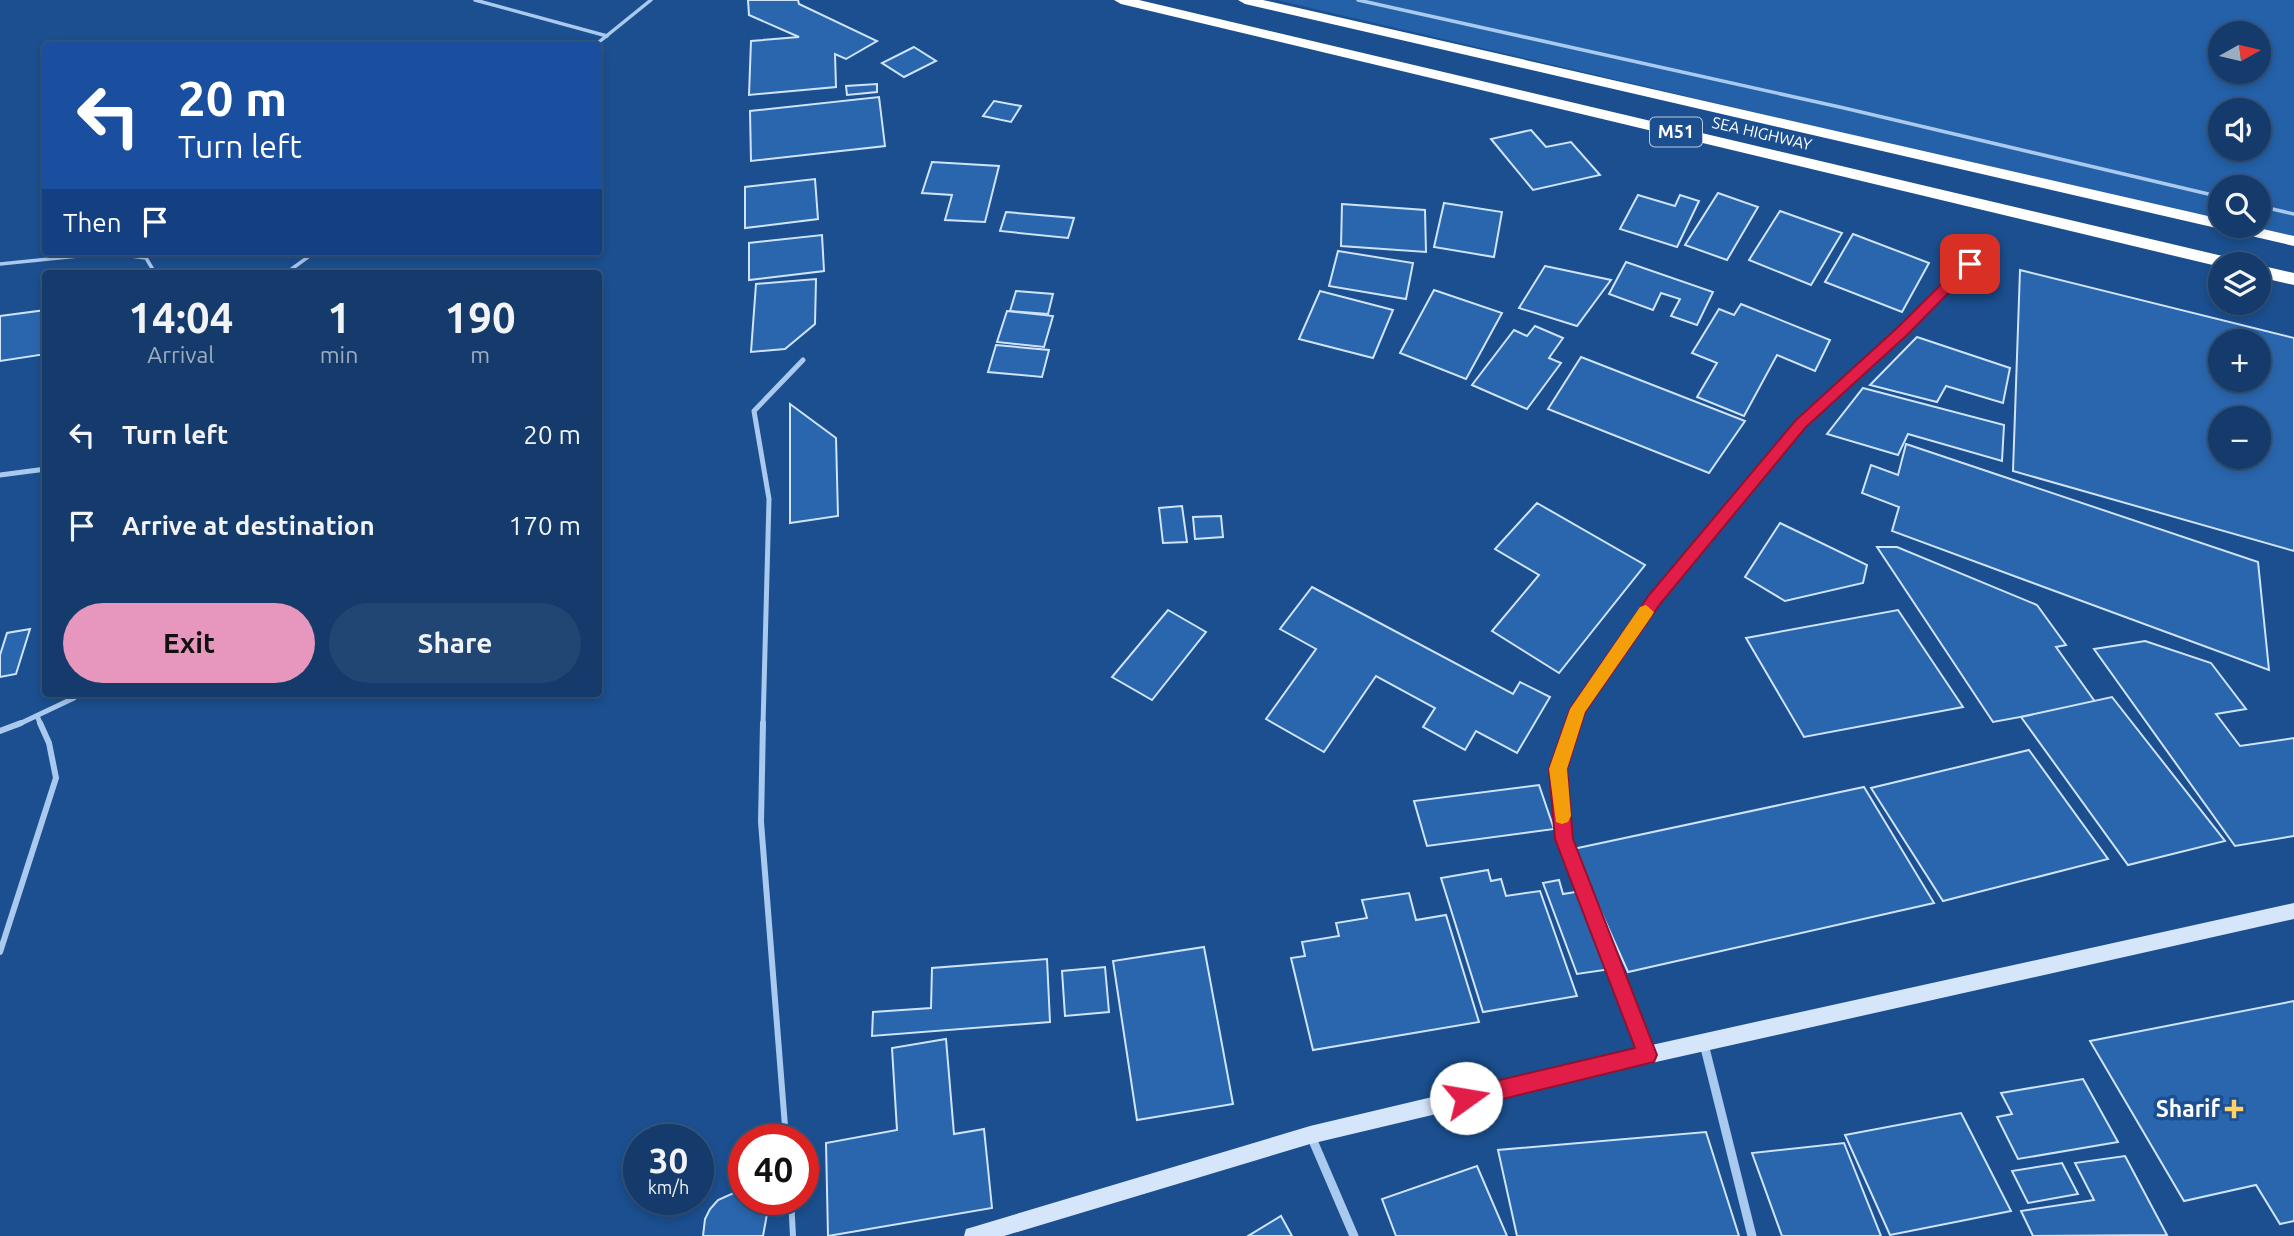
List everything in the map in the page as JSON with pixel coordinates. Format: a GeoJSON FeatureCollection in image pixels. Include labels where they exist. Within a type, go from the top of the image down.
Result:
{"type":"FeatureCollection","features":[{"type":"Feature","properties":{"kind":"highway","name":"SEA HIGHWAY"},"geometry":{"type":"LineString","coordinates":[[1121,0],[2208,259]]}},
{"type":"Feature","properties":{"kind":"highway","name":"SEA HIGHWAY"},"geometry":{"type":"LineString","coordinates":[[1245,0],[2208,221]]}},
{"type":"Feature","properties":{"kind":"highway"},"geometry":{"type":"LineString","coordinates":[[2271,236],[2294,241]]}},
{"type":"Feature","properties":{"kind":"highway"},"geometry":{"type":"LineString","coordinates":[[2271,274],[2294,279]]}},
{"type":"Feature","properties":{"kind":"street"},"geometry":{"type":"LineString","coordinates":[[1647,1055],[1564,839],[1558,769],[1578,709],[1655,600],[1801,424],[1970,264]]}},
{"type":"Feature","properties":{"kind":"street"},"geometry":{"type":"LineString","coordinates":[[973,1236],[1310,1135],[1647,1055],[2294,911]]}},
{"type":"Feature","properties":{"kind":"street"},"geometry":{"type":"LineString","coordinates":[[1704,1043],[1752,1236]]}},
{"type":"Feature","properties":{"kind":"street"},"geometry":{"type":"LineString","coordinates":[[1310,1135],[1354,1236]]}},
{"type":"Feature","properties":{"kind":"lane"},"geometry":{"type":"LineString","coordinates":[[475,0],[607,36]]}},
{"type":"Feature","properties":{"kind":"lane"},"geometry":{"type":"LineString","coordinates":[[599,42],[651,0]]}},
{"type":"Feature","properties":{"kind":"lane"},"geometry":{"type":"LineString","coordinates":[[1358,0],[1830,105],[2208,194]]}},
{"type":"Feature","properties":{"kind":"lane"},"geometry":{"type":"LineString","coordinates":[[2271,209],[2294,214]]}},
{"type":"Feature","properties":{"kind":"lane"},"geometry":{"type":"LineString","coordinates":[[0,264],[79,256]]}},
{"type":"Feature","properties":{"kind":"lane"},"geometry":{"type":"LineString","coordinates":[[131,256],[146,258],[153,270]]}},
{"type":"Feature","properties":{"kind":"lane"},"geometry":{"type":"LineString","coordinates":[[290,270],[309,256]]}},
{"type":"Feature","properties":{"kind":"lane"},"geometry":{"type":"LineString","coordinates":[[785,1124],[761,822],[769,499],[754,411],[803,360]]}},
{"type":"Feature","properties":{"kind":"lane"},"geometry":{"type":"LineString","coordinates":[[0,475],[42,470]]}},
{"type":"Feature","properties":{"kind":"lane"},"geometry":{"type":"LineString","coordinates":[[0,731],[74,697]]}},
{"type":"Feature","properties":{"kind":"lane"},"geometry":{"type":"LineString","coordinates":[[0,952],[56,778],[49,743],[37,716]]}},
{"type":"Feature","properties":{"kind":"lane"},"geometry":{"type":"LineString","coordinates":[[791,1215],[793,1236]]}},
{"type":"Feature","properties":{"kind":"shaded area"},"geometry":{"type":"Polygon","coordinates":[[[1277,0],[2294,0],[2294,239],[2271,234],[2271,175],[2208,175],[2208,219],[1277,0]]]}},
{"type":"Feature","properties":{"kind":"building"},"geometry":{"type":"Polygon","coordinates":[[[748,0],[798,0],[799,4],[877,41],[846,59],[835,54],[836,87],[749,95],[751,41],[799,37],[749,15],[748,0]]]}},
{"type":"Feature","properties":{"kind":"building"},"geometry":{"type":"Polygon","coordinates":[[[914,47],[936,61],[904,77],[882,63],[914,47]]]}},
{"type":"Feature","properties":{"kind":"building"},"geometry":{"type":"Polygon","coordinates":[[[877,84],[877,92],[847,95],[846,86],[877,84]]]}},
{"type":"Feature","properties":{"kind":"building"},"geometry":{"type":"Polygon","coordinates":[[[879,97],[885,146],[751,161],[750,111],[879,97]]]}},
{"type":"Feature","properties":{"kind":"building"},"geometry":{"type":"Polygon","coordinates":[[[994,101],[1021,106],[1011,122],[983,116],[994,101]]]}},
{"type":"Feature","properties":{"kind":"building"},"geometry":{"type":"Polygon","coordinates":[[[1531,130],[1546,147],[1571,142],[1600,175],[1533,190],[1491,139],[1531,130]]]}},
{"type":"Feature","properties":{"kind":"building"},"geometry":{"type":"Polygon","coordinates":[[[932,162],[999,166],[985,222],[945,220],[952,195],[922,193],[932,162]]]}},
{"type":"Feature","properties":{"kind":"building"},"geometry":{"type":"Polygon","coordinates":[[[815,179],[818,219],[745,228],[745,187],[815,179]]]}},
{"type":"Feature","properties":{"kind":"building"},"geometry":{"type":"Polygon","coordinates":[[[1718,193],[1758,207],[1727,260],[1685,245],[1718,193]]]}},
{"type":"Feature","properties":{"kind":"building"},"geometry":{"type":"Polygon","coordinates":[[[1638,195],[1675,206],[1680,195],[1699,201],[1677,247],[1620,229],[1638,195]]]}},
{"type":"Feature","properties":{"kind":"building"},"geometry":{"type":"Polygon","coordinates":[[[1444,203],[1502,212],[1494,257],[1434,247],[1444,203]]]}},
{"type":"Feature","properties":{"kind":"building"},"geometry":{"type":"Polygon","coordinates":[[[1342,204],[1425,210],[1426,252],[1341,246],[1342,204]]]}},
{"type":"Feature","properties":{"kind":"building"},"geometry":{"type":"Polygon","coordinates":[[[1780,211],[1842,233],[1811,285],[1749,260],[1780,211]]]}},
{"type":"Feature","properties":{"kind":"building"},"geometry":{"type":"Polygon","coordinates":[[[1006,212],[1074,218],[1068,238],[1000,231],[1006,212]]]}},
{"type":"Feature","properties":{"kind":"building"},"geometry":{"type":"Polygon","coordinates":[[[1853,234],[1929,263],[1902,312],[1825,282],[1853,234]]]}},
{"type":"Feature","properties":{"kind":"building"},"geometry":{"type":"Polygon","coordinates":[[[822,235],[824,271],[749,280],[749,243],[822,235]]]}},
{"type":"Feature","properties":{"kind":"building"},"geometry":{"type":"Polygon","coordinates":[[[1338,251],[1413,263],[1406,299],[1329,286],[1338,251]]]}},
{"type":"Feature","properties":{"kind":"building"},"geometry":{"type":"Polygon","coordinates":[[[1626,262],[1713,292],[1697,325],[1671,316],[1680,299],[1661,293],[1653,310],[1609,294],[1626,262]]]}},
{"type":"Feature","properties":{"kind":"building"},"geometry":{"type":"Polygon","coordinates":[[[1545,266],[1611,280],[1577,326],[1519,308],[1545,266]]]}},
{"type":"Feature","properties":{"kind":"building"},"geometry":{"type":"Polygon","coordinates":[[[2020,270],[2258,329],[2208,329],[2208,392],[2271,392],[2271,332],[2294,338],[2294,551],[2013,471],[2020,270]]]}},
{"type":"Feature","properties":{"kind":"building"},"geometry":{"type":"Polygon","coordinates":[[[816,279],[815,324],[785,349],[751,352],[756,284],[816,279]]]}},
{"type":"Feature","properties":{"kind":"building"},"geometry":{"type":"Polygon","coordinates":[[[1434,290],[1502,313],[1466,379],[1400,353],[1434,290]]]}},
{"type":"Feature","properties":{"kind":"building"},"geometry":{"type":"Polygon","coordinates":[[[1016,291],[1053,294],[1048,314],[1010,311],[1016,291]]]}},
{"type":"Feature","properties":{"kind":"building"},"geometry":{"type":"Polygon","coordinates":[[[1320,291],[1393,310],[1373,358],[1299,339],[1320,291]]]}},
{"type":"Feature","properties":{"kind":"building"},"geometry":{"type":"Polygon","coordinates":[[[1741,304],[1830,340],[1815,371],[1777,355],[1744,416],[1697,397],[1717,363],[1692,353],[1719,309],[1734,315],[1741,304]]]}},
{"type":"Feature","properties":{"kind":"building"},"geometry":{"type":"Polygon","coordinates":[[[42,311],[42,355],[0,361],[0,316],[42,311]]]}},
{"type":"Feature","properties":{"kind":"building"},"geometry":{"type":"Polygon","coordinates":[[[1007,311],[1053,316],[1044,347],[997,342],[1007,311]]]}},
{"type":"Feature","properties":{"kind":"building"},"geometry":{"type":"Polygon","coordinates":[[[1535,326],[1563,338],[1549,358],[1561,363],[1527,409],[1472,385],[1514,330],[1527,336],[1535,326]]]}},
{"type":"Feature","properties":{"kind":"building"},"geometry":{"type":"Polygon","coordinates":[[[1917,337],[2010,368],[2003,403],[1946,386],[1937,402],[1870,385],[1917,337]]]}},
{"type":"Feature","properties":{"kind":"building"},"geometry":{"type":"Polygon","coordinates":[[[996,345],[1049,350],[1042,377],[988,372],[996,345]]]}},
{"type":"Feature","properties":{"kind":"building"},"geometry":{"type":"Polygon","coordinates":[[[1581,357],[1745,421],[1709,473],[1548,409],[1581,357]]]}},
{"type":"Feature","properties":{"kind":"building"},"geometry":{"type":"Polygon","coordinates":[[[1863,388],[2004,425],[2002,461],[1908,434],[1898,455],[1827,434],[1863,388]]]}},
{"type":"Feature","properties":{"kind":"building"},"geometry":{"type":"Polygon","coordinates":[[[790,404],[836,438],[838,516],[790,523],[790,404]]]}},
{"type":"Feature","properties":{"kind":"building"},"geometry":{"type":"Polygon","coordinates":[[[1906,444],[2258,562],[2269,670],[1892,531],[1899,507],[1862,493],[1871,465],[1898,475],[1906,444]]]}},
{"type":"Feature","properties":{"kind":"building"},"geometry":{"type":"Polygon","coordinates":[[[1537,503],[1645,565],[1559,673],[1492,631],[1539,575],[1495,549],[1537,503]]]}},
{"type":"Feature","properties":{"kind":"building"},"geometry":{"type":"Polygon","coordinates":[[[1182,506],[1187,542],[1163,543],[1159,508],[1182,506]]]}},
{"type":"Feature","properties":{"kind":"building"},"geometry":{"type":"Polygon","coordinates":[[[1221,516],[1223,537],[1195,539],[1193,517],[1221,516]]]}},
{"type":"Feature","properties":{"kind":"building"},"geometry":{"type":"Polygon","coordinates":[[[1780,523],[1867,565],[1863,583],[1785,601],[1745,577],[1780,523]]]}},
{"type":"Feature","properties":{"kind":"building"},"geometry":{"type":"Polygon","coordinates":[[[1877,547],[1897,547],[2037,605],[2066,645],[2056,647],[2096,703],[1993,722],[1877,547]]]}},
{"type":"Feature","properties":{"kind":"building"},"geometry":{"type":"Polygon","coordinates":[[[1312,587],[1513,694],[1520,682],[1550,697],[1517,753],[1476,731],[1465,750],[1423,727],[1435,708],[1376,676],[1324,752],[1266,719],[1316,649],[1280,629],[1312,587]]]}},
{"type":"Feature","properties":{"kind":"building"},"geometry":{"type":"Polygon","coordinates":[[[1168,610],[1206,632],[1152,700],[1112,677],[1168,610]]]}},
{"type":"Feature","properties":{"kind":"building"},"geometry":{"type":"Polygon","coordinates":[[[1898,610],[1963,707],[1804,737],[1746,638],[1898,610]]]}},
{"type":"Feature","properties":{"kind":"building"},"geometry":{"type":"Polygon","coordinates":[[[30,629],[16,674],[0,677],[0,655],[7,633],[30,629]]]}},
{"type":"Feature","properties":{"kind":"building"},"geometry":{"type":"Polygon","coordinates":[[[2145,641],[2211,663],[2246,709],[2216,714],[2240,746],[2294,738],[2294,836],[2235,846],[2094,649],[2145,641]]]}},
{"type":"Feature","properties":{"kind":"building"},"geometry":{"type":"Polygon","coordinates":[[[2112,697],[2225,841],[2128,865],[2021,717],[2112,697]]]}},
{"type":"Feature","properties":{"kind":"building"},"geometry":{"type":"Polygon","coordinates":[[[2029,750],[2108,859],[1943,901],[1871,788],[2029,750]]]}},
{"type":"Feature","properties":{"kind":"building"},"geometry":{"type":"Polygon","coordinates":[[[1539,785],[1554,829],[1427,846],[1414,801],[1539,785]]]}},
{"type":"Feature","properties":{"kind":"building"},"geometry":{"type":"Polygon","coordinates":[[[1864,787],[1934,903],[1628,972],[1573,849],[1864,787]]]}},
{"type":"Feature","properties":{"kind":"building"},"geometry":{"type":"Polygon","coordinates":[[[1488,870],[1491,881],[1501,879],[1506,896],[1540,891],[1577,996],[1483,1012],[1441,878],[1488,870]]]}},
{"type":"Feature","properties":{"kind":"building"},"geometry":{"type":"Polygon","coordinates":[[[1559,880],[1563,894],[1581,891],[1611,969],[1577,974],[1543,883],[1559,880]]]}},
{"type":"Feature","properties":{"kind":"building"},"geometry":{"type":"Polygon","coordinates":[[[1409,893],[1416,920],[1446,915],[1479,1022],[1313,1050],[1291,958],[1305,956],[1302,942],[1339,936],[1336,923],[1367,918],[1362,900],[1409,893]]]}},
{"type":"Feature","properties":{"kind":"building"},"geometry":{"type":"Polygon","coordinates":[[[1204,947],[1233,1104],[1137,1120],[1113,961],[1204,947]]]}},
{"type":"Feature","properties":{"kind":"building"},"geometry":{"type":"Polygon","coordinates":[[[1047,959],[1050,1022],[872,1036],[873,1012],[931,1008],[932,968],[1047,959]]]}},
{"type":"Feature","properties":{"kind":"building"},"geometry":{"type":"Polygon","coordinates":[[[1105,967],[1109,1012],[1065,1016],[1062,971],[1105,967]]]}},
{"type":"Feature","properties":{"kind":"building"},"geometry":{"type":"Polygon","coordinates":[[[2294,1001],[2294,1221],[2280,1224],[2256,1185],[2184,1201],[2090,1041],[2294,1001]]]}},
{"type":"Feature","properties":{"kind":"building"},"geometry":{"type":"Polygon","coordinates":[[[946,1039],[954,1134],[984,1129],[992,1208],[828,1236],[826,1143],[897,1130],[892,1048],[946,1039]]]}},
{"type":"Feature","properties":{"kind":"building"},"geometry":{"type":"Polygon","coordinates":[[[2083,1079],[2118,1142],[2018,1159],[1997,1117],[2012,1114],[2001,1093],[2083,1079]]]}},
{"type":"Feature","properties":{"kind":"building"},"geometry":{"type":"Polygon","coordinates":[[[1961,1113],[2011,1211],[1890,1235],[1845,1135],[1961,1113]]]}},
{"type":"Feature","properties":{"kind":"building"},"geometry":{"type":"Polygon","coordinates":[[[1706,1132],[1739,1236],[1517,1236],[1498,1150],[1706,1132]]]}},
{"type":"Feature","properties":{"kind":"building"},"geometry":{"type":"Polygon","coordinates":[[[1844,1143],[1881,1236],[1782,1236],[1752,1153],[1844,1143]]]}},
{"type":"Feature","properties":{"kind":"building"},"geometry":{"type":"Polygon","coordinates":[[[2125,1156],[2167,1235],[2033,1236],[2021,1211],[2094,1200],[2075,1163],[2125,1156]]]}},
{"type":"Feature","properties":{"kind":"building"},"geometry":{"type":"Polygon","coordinates":[[[2062,1163],[2078,1194],[2028,1203],[2012,1171],[2062,1163]]]}},
{"type":"Feature","properties":{"kind":"building"},"geometry":{"type":"Polygon","coordinates":[[[1477,1166],[1507,1236],[1396,1236],[1382,1199],[1477,1166]]]}},
{"type":"Feature","properties":{"kind":"building"},"geometry":{"type":"Polygon","coordinates":[[[728,1196],[728,1215],[767,1215],[763,1236],[703,1236],[705,1219],[707,1215],[714,1215],[714,1204],[728,1196]]]}},
{"type":"Feature","properties":{"kind":"building"},"geometry":{"type":"Polygon","coordinates":[[[1281,1216],[1292,1236],[1248,1236],[1281,1216]]]}},
{"type":"Feature","properties":{"kind":"slow traffic"},"geometry":{"type":"LineString","coordinates":[[1562,816],[1558,769],[1578,709],[1646,612]]}},
{"type":"Feature","properties":{"kind":"place","name":"Sharif"},"geometry":{"type":"Point","coordinates":[2234,1109]}},
{"type":"Feature","properties":{"kind":"route"},"geometry":{"type":"LineString","coordinates":[[1466,1098],[1647,1055],[1604,937],[1564,839],[1558,769],[1578,709],[1655,600],[1801,424],[1970,264]]}}]}
